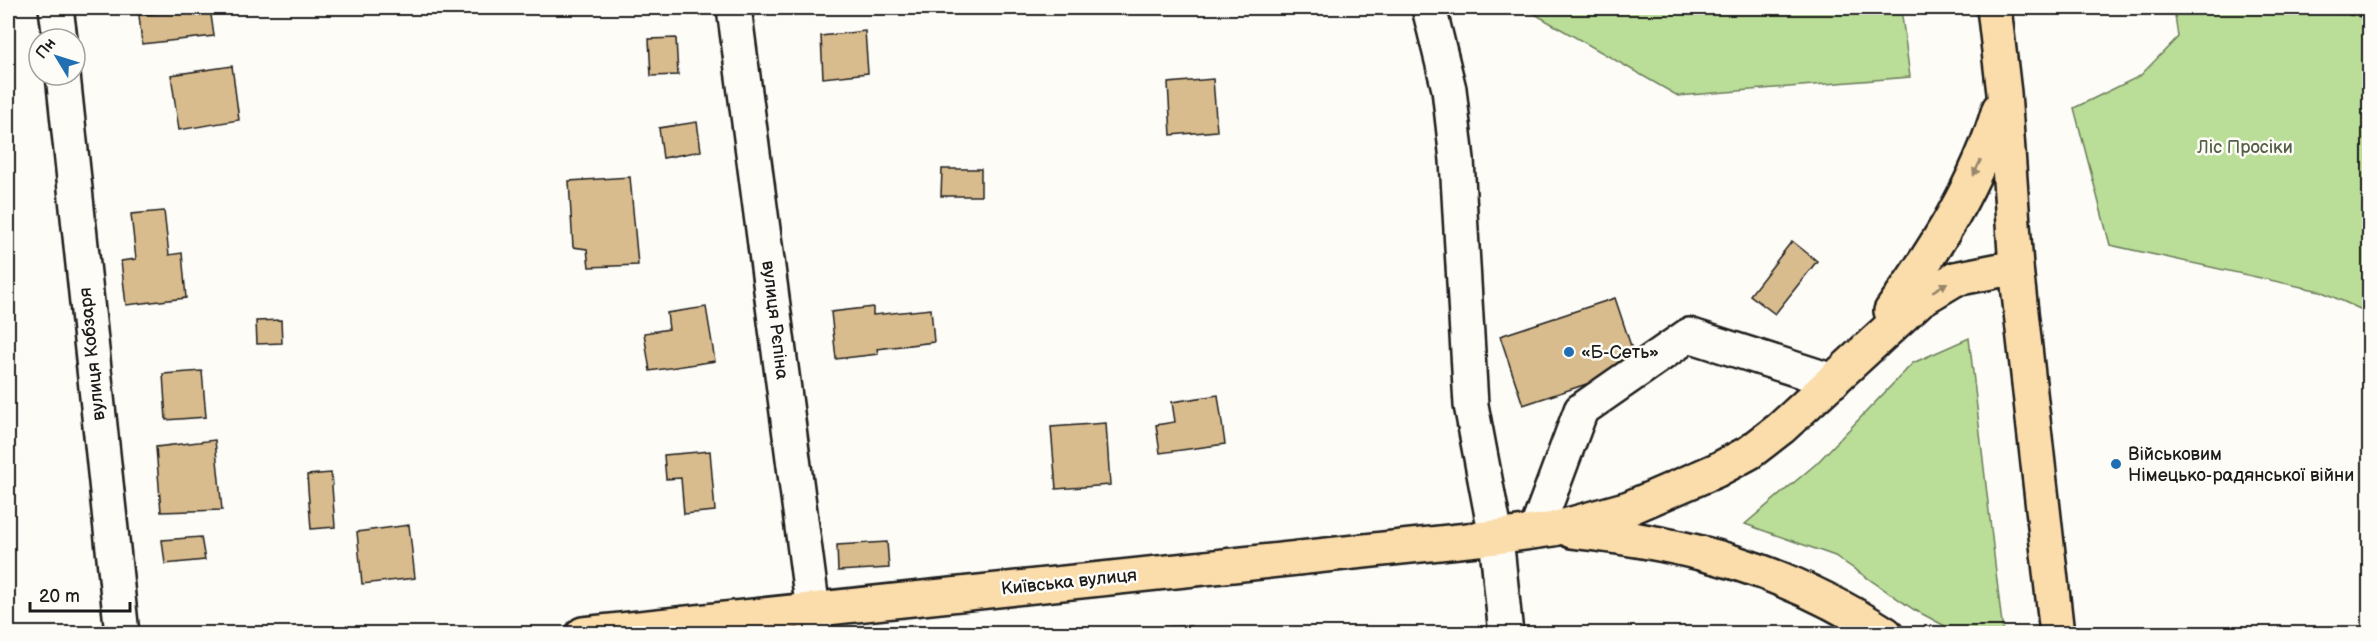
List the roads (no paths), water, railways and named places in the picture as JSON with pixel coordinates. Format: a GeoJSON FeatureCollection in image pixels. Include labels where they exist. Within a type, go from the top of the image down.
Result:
{"type":"FeatureCollection","features":[{"type":"Feature","properties":{"kind":"highway"},"geometry":{"type":"LineString","coordinates":[[1995,12],[2004,93],[2016,267],[2057,633]]}},
{"type":"Feature","properties":{"kind":"highway"},"geometry":{"type":"LineString","coordinates":[[1833,381],[1886,319],[1946,228],[1984,154],[2004,93]]}},
{"type":"Feature","properties":{"kind":"highway"},"geometry":{"type":"LineString","coordinates":[[1545,530],[1648,501],[1717,471],[1750,452],[1833,381],[1897,320],[1940,287],[1969,275],[2016,267]]}},
{"type":"Feature","properties":{"kind":"highway","name":"Київська вулиця"},"geometry":{"type":"LineString","coordinates":[[583,633],[814,621],[1545,530]]}},
{"type":"Feature","properties":{"kind":"highway"},"geometry":{"type":"LineString","coordinates":[[1545,530],[1648,540],[1720,557],[1778,577],[1825,598],[1886,633]]}},
{"type":"Feature","properties":{"kind":"street"},"geometry":{"type":"LineString","coordinates":[[56,8],[58,27]]}},
{"type":"Feature","properties":{"kind":"street","name":"вулиця Рєпіна"},"geometry":{"type":"LineString","coordinates":[[734,8],[814,621]]}},
{"type":"Feature","properties":{"kind":"street"},"geometry":{"type":"LineString","coordinates":[[1429,8],[1449,89],[1457,160],[1471,405],[1496,537],[1506,633]]}},
{"type":"Feature","properties":{"kind":"street","name":"вулиця Кобзаря"},"geometry":{"type":"LineString","coordinates":[[64,87],[122,633]]}},
{"type":"Feature","properties":{"kind":"street"},"geometry":{"type":"LineString","coordinates":[[1545,530],[1581,410],[1689,335],[1833,381]]}},
{"type":"Feature","properties":{"kind":"place","name":"«Б-Сеть»"},"geometry":{"type":"Point","coordinates":[1569,352]}},
{"type":"Feature","properties":{"kind":"place","name":"Військовим Німецько-радянської війни"},"geometry":{"type":"Point","coordinates":[2116,464]}},
{"type":"Feature","properties":{"kind":"park label","name":"Ліс Просіки"},"geometry":{"type":"Point","coordinates":[2245,147]}}]}
